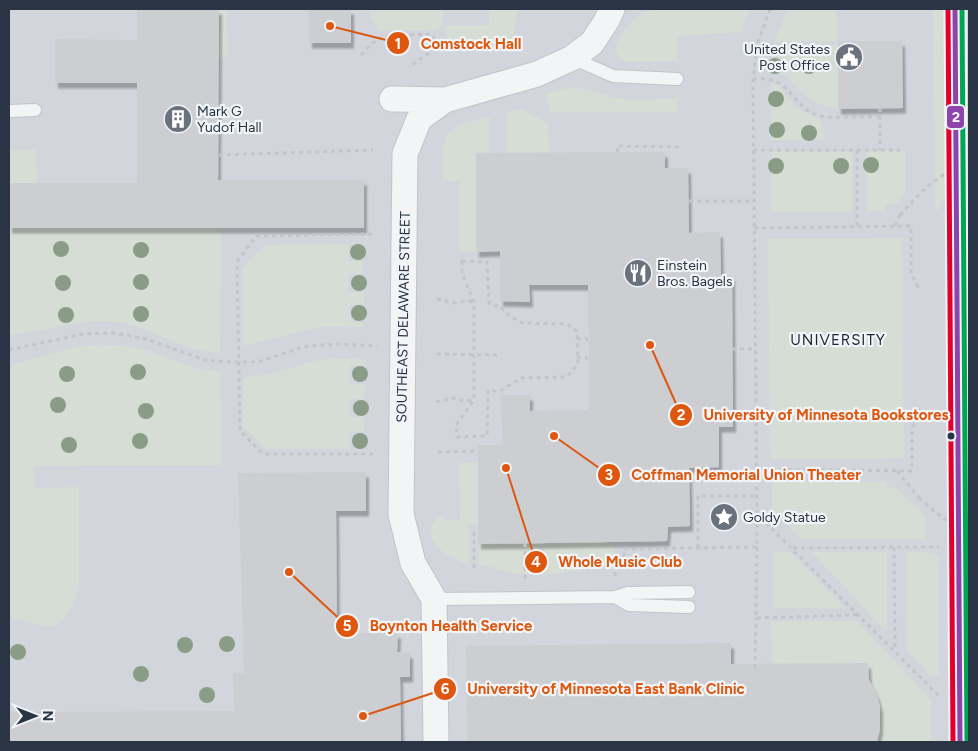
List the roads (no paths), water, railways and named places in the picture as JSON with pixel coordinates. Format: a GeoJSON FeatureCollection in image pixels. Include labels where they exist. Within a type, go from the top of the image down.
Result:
{"type":"FeatureCollection","features":[{"type":"Feature","properties":{"kind":"street","name":"SOUTHEAST DELAWARE STREET"},"geometry":{"type":"LineString","coordinates":[[436,742],[434,599],[413,563],[401,514],[405,154],[419,119],[445,100],[537,74],[572,58],[592,43],[612,9]]}},
{"type":"Feature","properties":{"kind":"street"},"geometry":{"type":"LineString","coordinates":[[392,99],[445,100]]}},
{"type":"Feature","properties":{"kind":"lane"},"geometry":{"type":"LineString","coordinates":[[956,9],[960,742]]}},
{"type":"Feature","properties":{"kind":"lane"},"geometry":{"type":"LineString","coordinates":[[572,58],[613,76],[677,79]]}},
{"type":"Feature","properties":{"kind":"lane"},"geometry":{"type":"LineString","coordinates":[[9,111],[35,110]]}},
{"type":"Feature","properties":{"kind":"lane"},"geometry":{"type":"LineString","coordinates":[[434,599],[615,597],[628,593],[689,592]]}},
{"type":"Feature","properties":{"kind":"lane"},"geometry":{"type":"LineString","coordinates":[[615,597],[629,605],[689,607]]}},
{"type":"Feature","properties":{"kind":"place","name":"Comstock Hall"},"geometry":{"type":"Point","coordinates":[330,26]}},
{"type":"Feature","properties":{"kind":"place","name":"United States Post Office"},"geometry":{"type":"Point","coordinates":[849,57]}},
{"type":"Feature","properties":{"kind":"place","name":"Mark G Yudof Hall"},"geometry":{"type":"Point","coordinates":[178,119]}},
{"type":"Feature","properties":{"kind":"place","name":"Einstein Bros. Bagels"},"geometry":{"type":"Point","coordinates":[638,273]}},
{"type":"Feature","properties":{"kind":"place","name":"University of Minnesota Bookstores"},"geometry":{"type":"Point","coordinates":[650,345]}},
{"type":"Feature","properties":{"kind":"place","name":"Coffman Memorial Union Theater"},"geometry":{"type":"Point","coordinates":[554,436]}},
{"type":"Feature","properties":{"kind":"place","name":"Whole Music Club"},"geometry":{"type":"Point","coordinates":[506,468]}},
{"type":"Feature","properties":{"kind":"place","name":"Goldy Statue"},"geometry":{"type":"Point","coordinates":[724,517]}},
{"type":"Feature","properties":{"kind":"place","name":"Boynton Health Service"},"geometry":{"type":"Point","coordinates":[289,572]}},
{"type":"Feature","properties":{"kind":"place","name":"University of Minnesota East Bank Clinic"},"geometry":{"type":"Point","coordinates":[363,716]}},
{"type":"Feature","properties":{"kind":"district","name":"UNIVERSITY"},"geometry":{"type":"Point","coordinates":[838,340]}}]}
